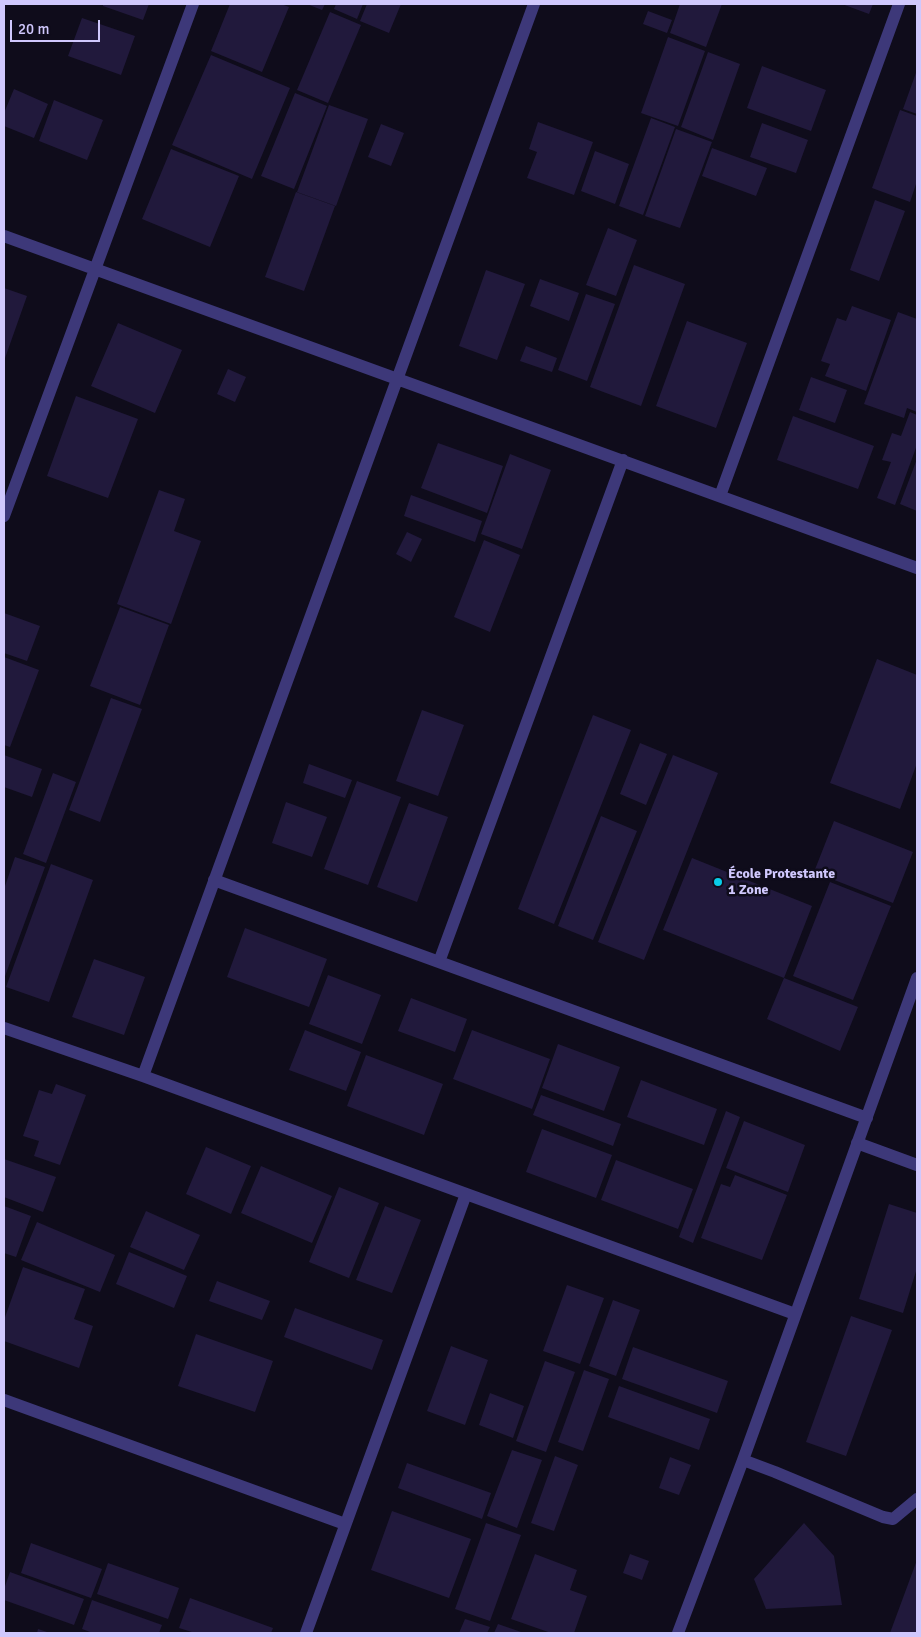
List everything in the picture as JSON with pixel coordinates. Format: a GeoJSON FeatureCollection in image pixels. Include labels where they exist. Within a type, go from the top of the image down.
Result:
{"type":"FeatureCollection","features":[{"type":"Feature","properties":{"kind":"street"},"geometry":{"type":"LineString","coordinates":[[4,516],[192,4]]}},
{"type":"Feature","properties":{"kind":"street"},"geometry":{"type":"LineString","coordinates":[[143,1076],[534,4]]}},
{"type":"Feature","properties":{"kind":"street"},"geometry":{"type":"LineString","coordinates":[[720,496],[899,4]]}},
{"type":"Feature","properties":{"kind":"street"},"geometry":{"type":"LineString","coordinates":[[4,236],[917,568]]}},
{"type":"Feature","properties":{"kind":"street"},"geometry":{"type":"LineString","coordinates":[[439,962],[623,460]]}},
{"type":"Feature","properties":{"kind":"street"},"geometry":{"type":"LineString","coordinates":[[214,880],[867,1118]]}},
{"type":"Feature","properties":{"kind":"street"},"geometry":{"type":"LineString","coordinates":[[678,1633],[743,1460],[917,978]]}},
{"type":"Feature","properties":{"kind":"street"},"geometry":{"type":"LineString","coordinates":[[4,1028],[143,1076],[795,1314]]}},
{"type":"Feature","properties":{"kind":"street"},"geometry":{"type":"LineString","coordinates":[[857,1143],[917,1165]]}},
{"type":"Feature","properties":{"kind":"street"},"geometry":{"type":"LineString","coordinates":[[306,1633],[466,1194]]}},
{"type":"Feature","properties":{"kind":"street"},"geometry":{"type":"LineString","coordinates":[[4,1400],[345,1524]]}},
{"type":"Feature","properties":{"kind":"street"},"geometry":{"type":"LineString","coordinates":[[743,1460],[883,1517],[893,1519],[917,1499]]}},
{"type":"Feature","properties":{"kind":"building"},"geometry":{"type":"Polygon","coordinates":[[[103,4],[149,4],[143,20],[103,6],[103,4]]]}},
{"type":"Feature","properties":{"kind":"building"},"geometry":{"type":"Polygon","coordinates":[[[230,4],[281,4],[289,7],[262,72],[211,51],[230,4]]]}},
{"type":"Feature","properties":{"kind":"building"},"geometry":{"type":"Polygon","coordinates":[[[307,4],[325,4],[322,10],[307,4]]]}},
{"type":"Feature","properties":{"kind":"building"},"geometry":{"type":"Polygon","coordinates":[[[336,4],[363,4],[357,19],[334,9],[336,4]]]}},
{"type":"Feature","properties":{"kind":"building"},"geometry":{"type":"Polygon","coordinates":[[[367,4],[401,4],[389,33],[360,21],[367,4]]]}},
{"type":"Feature","properties":{"kind":"building"},"geometry":{"type":"Polygon","coordinates":[[[680,4],[722,4],[706,47],[670,33],[680,4]]]}},
{"type":"Feature","properties":{"kind":"building"},"geometry":{"type":"Polygon","coordinates":[[[842,4],[873,4],[869,14],[842,4]]]}},
{"type":"Feature","properties":{"kind":"building"},"geometry":{"type":"Polygon","coordinates":[[[648,11],[672,20],[667,33],[643,24],[648,11]]]}},
{"type":"Feature","properties":{"kind":"building"},"geometry":{"type":"Polygon","coordinates":[[[330,12],[361,25],[328,103],[297,90],[330,12]]]}},
{"type":"Feature","properties":{"kind":"building"},"geometry":{"type":"Polygon","coordinates":[[[82,18],[135,36],[121,75],[68,56],[82,18]]]}},
{"type":"Feature","properties":{"kind":"building"},"geometry":{"type":"Polygon","coordinates":[[[668,37],[705,51],[678,126],[641,113],[668,37]]]}},
{"type":"Feature","properties":{"kind":"building"},"geometry":{"type":"Polygon","coordinates":[[[708,52],[740,64],[713,140],[681,127],[708,52]]]}},
{"type":"Feature","properties":{"kind":"building"},"geometry":{"type":"Polygon","coordinates":[[[211,55],[290,88],[252,179],[172,145],[211,55]]]}},
{"type":"Feature","properties":{"kind":"building"},"geometry":{"type":"Polygon","coordinates":[[[762,66],[826,90],[811,131],[747,108],[762,66]]]}},
{"type":"Feature","properties":{"kind":"building"},"geometry":{"type":"Polygon","coordinates":[[[917,70],[917,114],[903,109],[917,70]]]}},
{"type":"Feature","properties":{"kind":"building"},"geometry":{"type":"Polygon","coordinates":[[[14,89],[48,104],[34,138],[4,126],[4,113],[14,89]]]}},
{"type":"Feature","properties":{"kind":"building"},"geometry":{"type":"Polygon","coordinates":[[[295,93],[327,106],[294,189],[261,176],[295,93]]]}},
{"type":"Feature","properties":{"kind":"building"},"geometry":{"type":"Polygon","coordinates":[[[54,100],[103,120],[87,160],[39,141],[54,100]]]}},
{"type":"Feature","properties":{"kind":"building"},"geometry":{"type":"Polygon","coordinates":[[[329,105],[368,119],[336,206],[297,192],[329,105]]]}},
{"type":"Feature","properties":{"kind":"building"},"geometry":{"type":"Polygon","coordinates":[[[900,110],[917,116],[917,181],[910,202],[872,188],[900,110]]]}},
{"type":"Feature","properties":{"kind":"building"},"geometry":{"type":"Polygon","coordinates":[[[651,118],[675,127],[643,215],[619,206],[651,118]]]}},
{"type":"Feature","properties":{"kind":"building"},"geometry":{"type":"Polygon","coordinates":[[[538,122],[593,142],[574,195],[527,178],[537,152],[529,149],[538,122]]]}},
{"type":"Feature","properties":{"kind":"building"},"geometry":{"type":"Polygon","coordinates":[[[762,123],[808,140],[796,173],[750,157],[762,123]]]}},
{"type":"Feature","properties":{"kind":"building"},"geometry":{"type":"Polygon","coordinates":[[[381,124],[404,133],[391,166],[368,157],[381,124]]]}},
{"type":"Feature","properties":{"kind":"building"},"geometry":{"type":"Polygon","coordinates":[[[676,129],[712,142],[680,228],[645,216],[676,129]]]}},
{"type":"Feature","properties":{"kind":"building"},"geometry":{"type":"Polygon","coordinates":[[[712,148],[767,168],[756,196],[702,176],[712,148]]]}},
{"type":"Feature","properties":{"kind":"building"},"geometry":{"type":"Polygon","coordinates":[[[171,149],[239,176],[210,247],[142,219],[171,149]]]}},
{"type":"Feature","properties":{"kind":"building"},"geometry":{"type":"Polygon","coordinates":[[[595,151],[629,164],[615,204],[581,191],[595,151]]]}},
{"type":"Feature","properties":{"kind":"building"},"geometry":{"type":"Polygon","coordinates":[[[296,192],[335,206],[304,291],[265,277],[296,192]]]}},
{"type":"Feature","properties":{"kind":"building"},"geometry":{"type":"Polygon","coordinates":[[[875,200],[905,211],[879,281],[850,270],[875,200]]]}},
{"type":"Feature","properties":{"kind":"building"},"geometry":{"type":"Polygon","coordinates":[[[608,228],[637,240],[616,296],[586,285],[608,228]]]}},
{"type":"Feature","properties":{"kind":"building"},"geometry":{"type":"Polygon","coordinates":[[[634,265],[685,284],[641,406],[590,387],[634,265]]]}},
{"type":"Feature","properties":{"kind":"building"},"geometry":{"type":"Polygon","coordinates":[[[486,270],[525,284],[497,360],[459,346],[486,270]]]}},
{"type":"Feature","properties":{"kind":"building"},"geometry":{"type":"Polygon","coordinates":[[[540,279],[579,293],[569,321],[530,306],[540,279]]]}},
{"type":"Feature","properties":{"kind":"building"},"geometry":{"type":"Polygon","coordinates":[[[4,288],[27,296],[4,361],[4,288]]]}},
{"type":"Feature","properties":{"kind":"building"},"geometry":{"type":"Polygon","coordinates":[[[586,294],[615,304],[587,381],[558,370],[586,294]]]}},
{"type":"Feature","properties":{"kind":"building"},"geometry":{"type":"Polygon","coordinates":[[[852,306],[891,320],[866,391],[825,376],[830,364],[821,361],[837,318],[846,321],[852,306]]]}},
{"type":"Feature","properties":{"kind":"building"},"geometry":{"type":"Polygon","coordinates":[[[898,312],[917,319],[917,412],[907,408],[904,418],[864,404],[898,312]]]}},
{"type":"Feature","properties":{"kind":"building"},"geometry":{"type":"Polygon","coordinates":[[[687,321],[747,343],[716,428],[656,406],[687,321]]]}},
{"type":"Feature","properties":{"kind":"building"},"geometry":{"type":"Polygon","coordinates":[[[118,323],[182,350],[155,413],[91,386],[118,323]]]}},
{"type":"Feature","properties":{"kind":"building"},"geometry":{"type":"Polygon","coordinates":[[[526,346],[557,358],[552,372],[520,361],[526,346]]]}},
{"type":"Feature","properties":{"kind":"building"},"geometry":{"type":"Polygon","coordinates":[[[228,369],[246,377],[235,402],[217,394],[228,369]]]}},
{"type":"Feature","properties":{"kind":"building"},"geometry":{"type":"Polygon","coordinates":[[[811,377],[847,390],[835,423],[799,410],[811,377]]]}},
{"type":"Feature","properties":{"kind":"building"},"geometry":{"type":"Polygon","coordinates":[[[76,396],[138,419],[108,498],[47,476],[76,396]]]}},
{"type":"Feature","properties":{"kind":"building"},"geometry":{"type":"Polygon","coordinates":[[[910,412],[917,415],[917,445],[895,505],[877,498],[891,462],[882,460],[892,433],[901,436],[910,412]]]}},
{"type":"Feature","properties":{"kind":"building"},"geometry":{"type":"Polygon","coordinates":[[[793,416],[874,446],[858,489],[777,460],[793,416]]]}},
{"type":"Feature","properties":{"kind":"building"},"geometry":{"type":"Polygon","coordinates":[[[438,443],[503,466],[487,513],[421,488],[438,443]]]}},
{"type":"Feature","properties":{"kind":"building"},"geometry":{"type":"Polygon","coordinates":[[[510,454],[551,470],[522,549],[481,534],[510,454]]]}},
{"type":"Feature","properties":{"kind":"building"},"geometry":{"type":"Polygon","coordinates":[[[917,459],[917,511],[900,504],[917,459]]]}},
{"type":"Feature","properties":{"kind":"building"},"geometry":{"type":"Polygon","coordinates":[[[159,490],[185,499],[174,531],[201,541],[171,624],[117,604],[159,490]]]}},
{"type":"Feature","properties":{"kind":"building"},"geometry":{"type":"Polygon","coordinates":[[[411,495],[482,521],[475,542],[404,516],[411,495]]]}},
{"type":"Feature","properties":{"kind":"building"},"geometry":{"type":"Polygon","coordinates":[[[407,532],[422,539],[411,562],[396,554],[407,532]]]}},
{"type":"Feature","properties":{"kind":"building"},"geometry":{"type":"Polygon","coordinates":[[[484,540],[520,555],[490,632],[454,617],[484,540]]]}},
{"type":"Feature","properties":{"kind":"building"},"geometry":{"type":"Polygon","coordinates":[[[120,607],[169,625],[140,705],[90,686],[120,607]]]}},
{"type":"Feature","properties":{"kind":"building"},"geometry":{"type":"Polygon","coordinates":[[[4,613],[40,626],[27,661],[4,653],[4,613]]]}},
{"type":"Feature","properties":{"kind":"building"},"geometry":{"type":"Polygon","coordinates":[[[4,657],[39,670],[10,747],[4,745],[4,657]]]}},
{"type":"Feature","properties":{"kind":"building"},"geometry":{"type":"Polygon","coordinates":[[[877,659],[917,675],[917,763],[900,809],[830,783],[877,659]]]}},
{"type":"Feature","properties":{"kind":"building"},"geometry":{"type":"Polygon","coordinates":[[[111,698],[142,709],[100,822],[69,810],[111,698]]]}},
{"type":"Feature","properties":{"kind":"building"},"geometry":{"type":"Polygon","coordinates":[[[422,710],[464,725],[438,796],[396,781],[422,710]]]}},
{"type":"Feature","properties":{"kind":"building"},"geometry":{"type":"Polygon","coordinates":[[[593,715],[631,730],[554,924],[518,909],[593,715]]]}},
{"type":"Feature","properties":{"kind":"building"},"geometry":{"type":"Polygon","coordinates":[[[640,743],[667,754],[646,805],[620,794],[640,743]]]}},
{"type":"Feature","properties":{"kind":"building"},"geometry":{"type":"Polygon","coordinates":[[[4,755],[42,769],[32,797],[4,787],[4,755]]]}},
{"type":"Feature","properties":{"kind":"building"},"geometry":{"type":"Polygon","coordinates":[[[673,755],[718,773],[644,960],[598,942],[673,755]]]}},
{"type":"Feature","properties":{"kind":"building"},"geometry":{"type":"Polygon","coordinates":[[[309,764],[352,780],[345,798],[303,783],[309,764]]]}},
{"type":"Feature","properties":{"kind":"building"},"geometry":{"type":"Polygon","coordinates":[[[53,773],[76,782],[46,863],[23,854],[53,773]]]}},
{"type":"Feature","properties":{"kind":"building"},"geometry":{"type":"Polygon","coordinates":[[[357,781],[401,797],[368,885],[324,869],[357,781]]]}},
{"type":"Feature","properties":{"kind":"building"},"geometry":{"type":"Polygon","coordinates":[[[286,802],[327,817],[312,857],[272,843],[286,802]]]}},
{"type":"Feature","properties":{"kind":"building"},"geometry":{"type":"Polygon","coordinates":[[[409,803],[448,817],[417,902],[377,887],[409,803]]]}},
{"type":"Feature","properties":{"kind":"building"},"geometry":{"type":"Polygon","coordinates":[[[601,816],[637,831],[593,940],[558,926],[601,816]]]}},
{"type":"Feature","properties":{"kind":"building"},"geometry":{"type":"Polygon","coordinates":[[[834,821],[913,852],[893,903],[814,872],[834,821]]]}},
{"type":"Feature","properties":{"kind":"building"},"geometry":{"type":"Polygon","coordinates":[[[15,857],[45,867],[4,979],[4,889],[15,857]]]}},
{"type":"Feature","properties":{"kind":"building"},"geometry":{"type":"Polygon","coordinates":[[[692,858],[812,906],[784,978],[663,930],[692,858]]]}},
{"type":"Feature","properties":{"kind":"building"},"geometry":{"type":"Polygon","coordinates":[[[51,864],[93,880],[49,1002],[6,987],[51,864]]]}},
{"type":"Feature","properties":{"kind":"building"},"geometry":{"type":"Polygon","coordinates":[[[830,882],[891,906],[853,1000],[793,976],[830,882]]]}},
{"type":"Feature","properties":{"kind":"building"},"geometry":{"type":"Polygon","coordinates":[[[245,928],[327,959],[309,1007],[227,977],[245,928]]]}},
{"type":"Feature","properties":{"kind":"building"},"geometry":{"type":"Polygon","coordinates":[[[94,959],[145,977],[124,1035],[72,1017],[94,959]]]}},
{"type":"Feature","properties":{"kind":"building"},"geometry":{"type":"Polygon","coordinates":[[[328,975],[381,995],[362,1044],[309,1024],[328,975]]]}},
{"type":"Feature","properties":{"kind":"building"},"geometry":{"type":"Polygon","coordinates":[[[784,978],[858,1007],[840,1051],[767,1019],[784,978]]]}},
{"type":"Feature","properties":{"kind":"building"},"geometry":{"type":"Polygon","coordinates":[[[411,998],[467,1019],[455,1052],[398,1031],[411,998]]]}},
{"type":"Feature","properties":{"kind":"building"},"geometry":{"type":"Polygon","coordinates":[[[305,1030],[361,1052],[346,1091],[289,1070],[305,1030]]]}},
{"type":"Feature","properties":{"kind":"building"},"geometry":{"type":"Polygon","coordinates":[[[472,1030],[550,1059],[532,1109],[453,1079],[472,1030]]]}},
{"type":"Feature","properties":{"kind":"building"},"geometry":{"type":"Polygon","coordinates":[[[558,1044],[620,1067],[604,1111],[542,1088],[558,1044]]]}},
{"type":"Feature","properties":{"kind":"building"},"geometry":{"type":"Polygon","coordinates":[[[366,1055],[443,1084],[424,1135],[347,1106],[366,1055]]]}},
{"type":"Feature","properties":{"kind":"building"},"geometry":{"type":"Polygon","coordinates":[[[641,1080],[717,1109],[704,1145],[627,1117],[641,1080]]]}},
{"type":"Feature","properties":{"kind":"building"},"geometry":{"type":"Polygon","coordinates":[[[56,1084],[86,1095],[60,1165],[34,1156],[39,1141],[23,1136],[39,1090],[52,1094],[56,1084]]]}},
{"type":"Feature","properties":{"kind":"building"},"geometry":{"type":"Polygon","coordinates":[[[541,1095],[621,1124],[613,1146],[533,1115],[541,1095]]]}},
{"type":"Feature","properties":{"kind":"building"},"geometry":{"type":"Polygon","coordinates":[[[726,1111],[740,1117],[693,1243],[679,1237],[726,1111]]]}},
{"type":"Feature","properties":{"kind":"building"},"geometry":{"type":"Polygon","coordinates":[[[744,1121],[805,1145],[788,1192],[726,1168],[744,1121]]]}},
{"type":"Feature","properties":{"kind":"building"},"geometry":{"type":"Polygon","coordinates":[[[542,1129],[612,1155],[596,1198],[526,1172],[542,1129]]]}},
{"type":"Feature","properties":{"kind":"building"},"geometry":{"type":"Polygon","coordinates":[[[206,1147],[251,1166],[231,1214],[186,1194],[206,1147]]]}},
{"type":"Feature","properties":{"kind":"building"},"geometry":{"type":"Polygon","coordinates":[[[4,1159],[56,1177],[43,1212],[4,1197],[4,1159]]]}},
{"type":"Feature","properties":{"kind":"building"},"geometry":{"type":"Polygon","coordinates":[[[616,1160],[693,1189],[678,1229],[601,1200],[616,1160]]]}},
{"type":"Feature","properties":{"kind":"building"},"geometry":{"type":"Polygon","coordinates":[[[261,1166],[332,1196],[312,1243],[241,1213],[261,1166]]]}},
{"type":"Feature","properties":{"kind":"building"},"geometry":{"type":"Polygon","coordinates":[[[735,1175],[787,1195],[762,1260],[701,1238],[721,1184],[730,1187],[735,1175]]]}},
{"type":"Feature","properties":{"kind":"building"},"geometry":{"type":"Polygon","coordinates":[[[339,1187],[379,1203],[349,1278],[309,1262],[339,1187]]]}},
{"type":"Feature","properties":{"kind":"building"},"geometry":{"type":"Polygon","coordinates":[[[889,1204],[917,1213],[917,1268],[903,1313],[859,1299],[889,1204]]]}},
{"type":"Feature","properties":{"kind":"building"},"geometry":{"type":"Polygon","coordinates":[[[4,1206],[31,1216],[16,1257],[4,1253],[4,1206]]]}},
{"type":"Feature","properties":{"kind":"building"},"geometry":{"type":"Polygon","coordinates":[[[385,1206],[421,1220],[392,1293],[356,1280],[385,1206]]]}},
{"type":"Feature","properties":{"kind":"building"},"geometry":{"type":"Polygon","coordinates":[[[146,1211],[200,1235],[184,1270],[130,1247],[146,1211]]]}},
{"type":"Feature","properties":{"kind":"building"},"geometry":{"type":"Polygon","coordinates":[[[37,1222],[115,1255],[100,1292],[21,1260],[37,1222]]]}},
{"type":"Feature","properties":{"kind":"building"},"geometry":{"type":"Polygon","coordinates":[[[129,1252],[187,1276],[174,1308],[116,1284],[129,1252]]]}},
{"type":"Feature","properties":{"kind":"building"},"geometry":{"type":"Polygon","coordinates":[[[23,1267],[85,1289],[74,1319],[93,1326],[79,1368],[4,1341],[4,1320],[23,1267]]]}},
{"type":"Feature","properties":{"kind":"building"},"geometry":{"type":"Polygon","coordinates":[[[217,1281],[270,1301],[262,1320],[209,1301],[217,1281]]]}},
{"type":"Feature","properties":{"kind":"building"},"geometry":{"type":"Polygon","coordinates":[[[567,1285],[604,1298],[580,1364],[543,1351],[567,1285]]]}},
{"type":"Feature","properties":{"kind":"building"},"geometry":{"type":"Polygon","coordinates":[[[613,1300],[640,1310],[616,1376],[589,1366],[613,1300]]]}},
{"type":"Feature","properties":{"kind":"building"},"geometry":{"type":"Polygon","coordinates":[[[295,1308],[383,1340],[372,1370],[284,1337],[295,1308]]]}},
{"type":"Feature","properties":{"kind":"building"},"geometry":{"type":"Polygon","coordinates":[[[851,1316],[892,1330],[846,1456],[806,1442],[851,1316]]]}},
{"type":"Feature","properties":{"kind":"building"},"geometry":{"type":"Polygon","coordinates":[[[196,1334],[273,1361],[255,1412],[178,1386],[196,1334]]]}},
{"type":"Feature","properties":{"kind":"building"},"geometry":{"type":"Polygon","coordinates":[[[451,1346],[488,1360],[465,1425],[427,1411],[451,1346]]]}},
{"type":"Feature","properties":{"kind":"building"},"geometry":{"type":"Polygon","coordinates":[[[633,1347],[728,1381],[717,1413],[622,1379],[633,1347]]]}},
{"type":"Feature","properties":{"kind":"building"},"geometry":{"type":"Polygon","coordinates":[[[545,1361],[575,1372],[546,1452],[516,1441],[545,1361]]]}},
{"type":"Feature","properties":{"kind":"building"},"geometry":{"type":"Polygon","coordinates":[[[584,1370],[609,1379],[583,1451],[558,1442],[584,1370]]]}},
{"type":"Feature","properties":{"kind":"building"},"geometry":{"type":"Polygon","coordinates":[[[619,1386],[710,1419],[699,1450],[608,1417],[619,1386]]]}},
{"type":"Feature","properties":{"kind":"building"},"geometry":{"type":"Polygon","coordinates":[[[490,1393],[524,1406],[513,1438],[479,1425],[490,1393]]]}},
{"type":"Feature","properties":{"kind":"building"},"geometry":{"type":"Polygon","coordinates":[[[512,1450],[542,1460],[517,1528],[487,1516],[512,1450]]]}},
{"type":"Feature","properties":{"kind":"building"},"geometry":{"type":"Polygon","coordinates":[[[555,1456],[578,1465],[554,1531],[531,1523],[555,1456]]]}},
{"type":"Feature","properties":{"kind":"building"},"geometry":{"type":"Polygon","coordinates":[[[670,1457],[691,1465],[679,1495],[659,1488],[670,1457]]]}},
{"type":"Feature","properties":{"kind":"building"},"geometry":{"type":"Polygon","coordinates":[[[407,1463],[491,1493],[482,1519],[398,1488],[407,1463]]]}},
{"type":"Feature","properties":{"kind":"building"},"geometry":{"type":"Polygon","coordinates":[[[392,1511],[471,1539],[449,1598],[371,1570],[392,1511]]]}},
{"type":"Feature","properties":{"kind":"building"},"geometry":{"type":"Polygon","coordinates":[[[486,1523],[521,1535],[490,1621],[455,1609],[486,1523]]]}},
{"type":"Feature","properties":{"kind":"building"},"geometry":{"type":"Polygon","coordinates":[[[804,1523],[834,1556],[842,1605],[766,1609],[754,1579],[804,1523]]]}},
{"type":"Feature","properties":{"kind":"building"},"geometry":{"type":"Polygon","coordinates":[[[31,1543],[102,1569],[91,1598],[21,1573],[31,1543]]]}},
{"type":"Feature","properties":{"kind":"building"},"geometry":{"type":"Polygon","coordinates":[[[535,1554],[577,1570],[570,1590],[587,1596],[574,1633],[551,1633],[511,1619],[535,1554]]]}},
{"type":"Feature","properties":{"kind":"building"},"geometry":{"type":"Polygon","coordinates":[[[630,1554],[649,1561],[642,1580],[623,1573],[630,1554]]]}},
{"type":"Feature","properties":{"kind":"building"},"geometry":{"type":"Polygon","coordinates":[[[917,1560],[917,1633],[890,1633],[917,1560]]]}},
{"type":"Feature","properties":{"kind":"building"},"geometry":{"type":"Polygon","coordinates":[[[108,1563],[179,1588],[168,1619],[97,1594],[108,1563]]]}},
{"type":"Feature","properties":{"kind":"building"},"geometry":{"type":"Polygon","coordinates":[[[10,1572],[84,1599],[74,1625],[4,1600],[4,1589],[10,1572]]]}},
{"type":"Feature","properties":{"kind":"building"},"geometry":{"type":"Polygon","coordinates":[[[190,1598],[273,1628],[271,1633],[195,1633],[179,1628],[190,1598]]]}},
{"type":"Feature","properties":{"kind":"building"},"geometry":{"type":"Polygon","coordinates":[[[92,1600],[162,1625],[159,1633],[93,1633],[82,1629],[92,1600]]]}},
{"type":"Feature","properties":{"kind":"building"},"geometry":{"type":"Polygon","coordinates":[[[465,1619],[490,1627],[487,1633],[459,1633],[465,1619]]]}},
{"type":"Feature","properties":{"kind":"building"},"geometry":{"type":"Polygon","coordinates":[[[498,1624],[524,1633],[494,1633],[498,1624]]]}},
{"type":"Feature","properties":{"kind":"building"},"geometry":{"type":"Polygon","coordinates":[[[38,1629],[50,1633],[37,1633],[38,1629]]]}},
{"type":"Feature","properties":{"kind":"place","name":"École Protestante 1 Zone"},"geometry":{"type":"Point","coordinates":[718,882]}}]}
